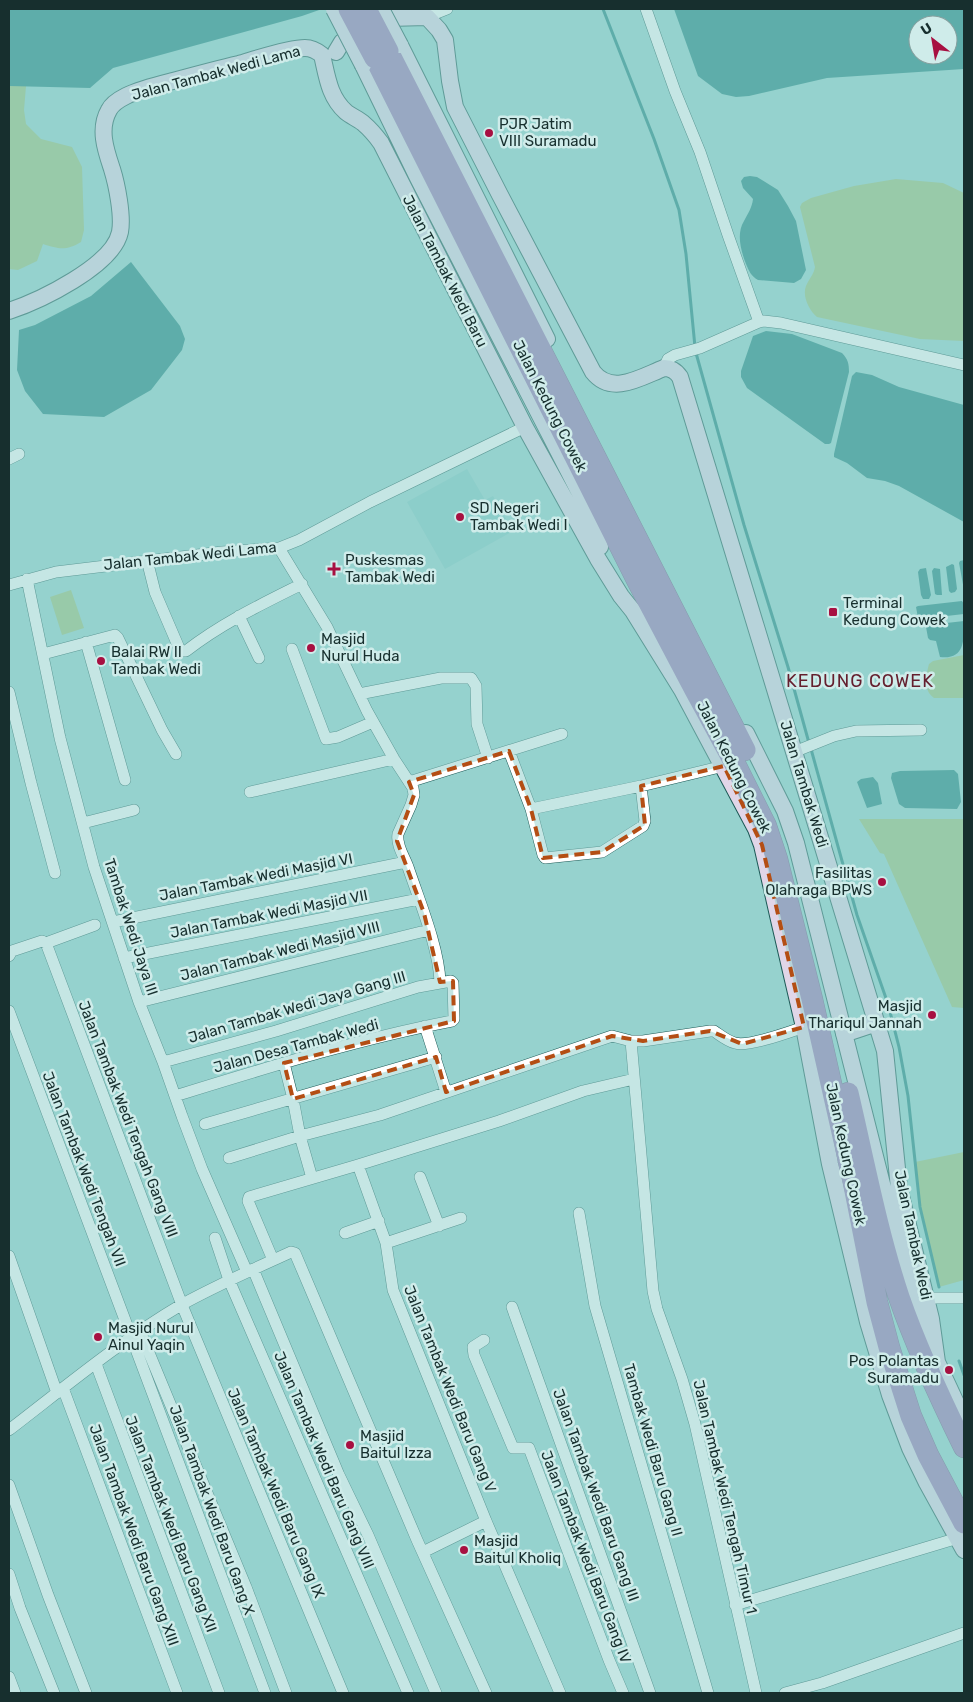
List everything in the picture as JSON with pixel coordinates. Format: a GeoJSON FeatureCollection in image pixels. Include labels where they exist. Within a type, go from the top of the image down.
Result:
{"type":"FeatureCollection","features":[{"type":"Feature","properties":{"kind":"highway"},"geometry":{"type":"LineString","coordinates":[[349,9],[381,54]]}},
{"type":"Feature","properties":{"kind":"highway"},"geometry":{"type":"LineString","coordinates":[[366,9],[381,54]]}},
{"type":"Feature","properties":{"kind":"highway","name":"Jalan Kedung Cowek"},"geometry":{"type":"LineString","coordinates":[[381,54],[638,580],[739,770],[766,826],[774,849],[812,999],[877,1302],[889,1347],[912,1416],[962,1537]]}},
{"type":"Feature","properties":{"kind":"highway","name":"Jalan Kedung Cowek"},"geometry":{"type":"LineString","coordinates":[[381,54],[783,828],[889,1262],[899,1296],[934,1385],[964,1447]]}},
{"type":"Feature","properties":{"kind":"highway"},"geometry":{"type":"LineString","coordinates":[[846,1232],[866,1246]]}},
{"type":"Feature","properties":{"kind":"main road"},"geometry":{"type":"LineString","coordinates":[[334,9],[381,54],[666,578],[785,811],[796,843],[844,1034],[892,1190],[912,1294],[937,1362],[964,1420]]}},
{"type":"Feature","properties":{"kind":"main road"},"geometry":{"type":"LineString","coordinates":[[381,9],[381,54],[418,178],[586,505],[598,542],[634,611]]}},
{"type":"Feature","properties":{"kind":"main road"},"geometry":{"type":"LineString","coordinates":[[329,53],[347,51],[393,25],[400,18],[427,17],[445,40],[455,106],[500,196],[593,372],[604,382],[612,385],[623,384],[664,368]]}},
{"type":"Feature","properties":{"kind":"main road","name":"Jalan Tambak Wedi Lama"},"geometry":{"type":"LineString","coordinates":[[9,311],[28,305],[74,280],[104,257],[117,241],[120,231],[120,209],[113,172],[103,140],[109,110],[116,102],[156,85],[282,52],[306,48],[329,53]]}},
{"type":"Feature","properties":{"kind":"main road","name":"Jalan Tambak Wedi Baru"},"geometry":{"type":"LineString","coordinates":[[329,53],[328,83],[332,92],[343,109],[372,131],[381,143],[525,427],[598,559],[621,596],[634,611],[682,690],[756,829],[762,845],[804,1027]]}},
{"type":"Feature","properties":{"kind":"main road","name":"Jalan Tambak Wedi"},"geometry":{"type":"LineString","coordinates":[[664,368],[674,371],[680,378],[799,750],[885,1051],[892,1190],[926,1298],[937,1362]]}},
{"type":"Feature","properties":{"kind":"main road"},"geometry":{"type":"LineString","coordinates":[[844,1034],[876,1024]]}},
{"type":"Feature","properties":{"kind":"main road","name":"Jalan Kedung Cowek"},"geometry":{"type":"LineString","coordinates":[[804,1027],[830,1164],[846,1232],[868,1322],[893,1404],[910,1448],[927,1483],[962,1537]]}},
{"type":"Feature","properties":{"kind":"street"},"geometry":{"type":"LineString","coordinates":[[427,17],[447,9]]}},
{"type":"Feature","properties":{"kind":"street"},"geometry":{"type":"LineString","coordinates":[[646,9],[675,92],[700,152],[759,322]]}},
{"type":"Feature","properties":{"kind":"street"},"geometry":{"type":"LineString","coordinates":[[664,368],[668,359],[700,348],[764,321],[782,323],[964,365]]}},
{"type":"Feature","properties":{"kind":"street","name":"Jalan Tambak Wedi Lama"},"geometry":{"type":"LineString","coordinates":[[9,585],[56,572],[147,560],[279,548],[306,537],[370,502],[525,427]]}},
{"type":"Feature","properties":{"kind":"street"},"geometry":{"type":"LineString","coordinates":[[279,548],[327,627],[373,722],[413,788],[414,795],[397,838],[419,899],[437,960],[440,982]]}},
{"type":"Feature","properties":{"kind":"street"},"geometry":{"type":"LineString","coordinates":[[147,560],[155,592],[178,648],[182,651],[186,651],[219,627],[302,584]]}},
{"type":"Feature","properties":{"kind":"street","name":"Tambak Wedi Jaya III"},"geometry":{"type":"LineString","coordinates":[[27,580],[60,738],[94,867],[139,1002],[202,1168],[250,1270],[339,1475],[368,1534],[436,1693]]}},
{"type":"Feature","properties":{"kind":"street"},"geometry":{"type":"LineString","coordinates":[[239,616],[259,658]]}},
{"type":"Feature","properties":{"kind":"street"},"geometry":{"type":"LineString","coordinates":[[43,654],[113,635],[118,638],[162,730],[176,754]]}},
{"type":"Feature","properties":{"kind":"street"},"geometry":{"type":"LineString","coordinates":[[86,642],[124,780]]}},
{"type":"Feature","properties":{"kind":"street"},"geometry":{"type":"LineString","coordinates":[[292,649],[326,739],[338,737],[373,722]]}},
{"type":"Feature","properties":{"kind":"street"},"geometry":{"type":"LineString","coordinates":[[359,694],[440,678],[471,678],[476,686],[477,724],[488,758]]}},
{"type":"Feature","properties":{"kind":"street"},"geometry":{"type":"LineString","coordinates":[[9,692],[55,873]]}},
{"type":"Feature","properties":{"kind":"street"},"geometry":{"type":"LineString","coordinates":[[799,750],[834,736],[856,731],[921,730]]}},
{"type":"Feature","properties":{"kind":"street"},"geometry":{"type":"LineString","coordinates":[[409,782],[562,734]]}},
{"type":"Feature","properties":{"kind":"street"},"geometry":{"type":"LineString","coordinates":[[508,751],[531,809],[545,857],[602,852],[643,826],[645,822],[641,786]]}},
{"type":"Feature","properties":{"kind":"street"},"geometry":{"type":"LineString","coordinates":[[250,792],[394,759]]}},
{"type":"Feature","properties":{"kind":"street"},"geometry":{"type":"LineString","coordinates":[[531,809],[724,766]]}},
{"type":"Feature","properties":{"kind":"street"},"geometry":{"type":"LineString","coordinates":[[83,823],[134,810]]}},
{"type":"Feature","properties":{"kind":"street","name":"Jalan Tambak Wedi Masjid VI"},"geometry":{"type":"LineString","coordinates":[[113,922],[406,862]]}},
{"type":"Feature","properties":{"kind":"street","name":"Jalan Tambak Wedi Masjid VII"},"geometry":{"type":"LineString","coordinates":[[124,958],[419,899]]}},
{"type":"Feature","properties":{"kind":"street"},"geometry":{"type":"LineString","coordinates":[[10,950],[42,942],[46,943],[95,925]]}},
{"type":"Feature","properties":{"kind":"street","name":"Jalan Tambak Wedi Masjid VIII"},"geometry":{"type":"LineString","coordinates":[[139,1002],[428,930]]}},
{"type":"Feature","properties":{"kind":"street","name":"Jalan Tambak Wedi Tengah Gang VIII"},"geometry":{"type":"LineString","coordinates":[[46,943],[182,1305]]}},
{"type":"Feature","properties":{"kind":"street","name":"Jalan Desa Tambak Wedi"},"geometry":{"type":"LineString","coordinates":[[175,1096],[284,1063],[425,1026],[452,1021],[454,1019],[453,983],[451,981],[440,982]]}},
{"type":"Feature","properties":{"kind":"street","name":"Jalan Tambak Wedi Jaya Gang III"},"geometry":{"type":"LineString","coordinates":[[163,1062],[276,1031],[440,982]]}},
{"type":"Feature","properties":{"kind":"street","name":"Jalan Tambak Wedi Tengah VII"},"geometry":{"type":"LineString","coordinates":[[9,1011],[136,1334]]}},
{"type":"Feature","properties":{"kind":"street"},"geometry":{"type":"LineString","coordinates":[[425,1026],[446,1092]]}},
{"type":"Feature","properties":{"kind":"street"},"geometry":{"type":"LineString","coordinates":[[229,1158],[300,1136],[380,1115],[532,1065],[604,1038],[617,1037],[631,1041],[650,1040],[714,1031],[734,1043],[742,1044],[804,1027]]}},
{"type":"Feature","properties":{"kind":"street","name":"Jalan Tambak Wedi Tengah Timur 1"},"geometry":{"type":"LineString","coordinates":[[631,1041],[653,1292],[695,1424],[756,1693]]}},
{"type":"Feature","properties":{"kind":"street"},"geometry":{"type":"LineString","coordinates":[[205,1124],[436,1057]]}},
{"type":"Feature","properties":{"kind":"street"},"geometry":{"type":"LineString","coordinates":[[284,1063],[300,1136],[312,1178]]}},
{"type":"Feature","properties":{"kind":"street"},"geometry":{"type":"LineString","coordinates":[[273,1260],[248,1199],[249,1197],[481,1126],[583,1091],[634,1079]]}},
{"type":"Feature","properties":{"kind":"street","name":"Jalan Tambak Wedi Baru Gang V"},"geometry":{"type":"LineString","coordinates":[[358,1165],[386,1243],[392,1290],[486,1521],[560,1693]]}},
{"type":"Feature","properties":{"kind":"street"},"geometry":{"type":"LineString","coordinates":[[420,1177],[439,1226]]}},
{"type":"Feature","properties":{"kind":"street","name":"Tambak Wedi Baru Gang II"},"geometry":{"type":"LineString","coordinates":[[579,1213],[595,1306],[708,1693]]}},
{"type":"Feature","properties":{"kind":"street"},"geometry":{"type":"LineString","coordinates":[[386,1243],[461,1218]]}},
{"type":"Feature","properties":{"kind":"street"},"geometry":{"type":"LineString","coordinates":[[345,1233],[378,1221]]}},
{"type":"Feature","properties":{"kind":"street","name":"Jalan Tambak Wedi Baru Gang VIII"},"geometry":{"type":"LineString","coordinates":[[215,1238],[229,1280],[408,1693]]}},
{"type":"Feature","properties":{"kind":"street"},"geometry":{"type":"LineString","coordinates":[[9,1430],[136,1334],[182,1305],[250,1270],[291,1252],[295,1253],[423,1552],[486,1693]]}},
{"type":"Feature","properties":{"kind":"street","name":"Jalan Tambak Wedi Baru Gang XIII"},"geometry":{"type":"LineString","coordinates":[[9,1256],[176,1693]]}},
{"type":"Feature","properties":{"kind":"street"},"geometry":{"type":"LineString","coordinates":[[926,1298],[964,1298]]}},
{"type":"Feature","properties":{"kind":"street","name":"Jalan Tambak Wedi Baru Gang IX"},"geometry":{"type":"LineString","coordinates":[[182,1305],[343,1693]]}},
{"type":"Feature","properties":{"kind":"street","name":"Jalan Tambak Wedi Baru Gang III"},"geometry":{"type":"LineString","coordinates":[[512,1307],[650,1693]]}},
{"type":"Feature","properties":{"kind":"street"},"geometry":{"type":"LineString","coordinates":[[136,1334],[246,1587],[286,1693]]}},
{"type":"Feature","properties":{"kind":"street","name":"Jalan Tambak Wedi Baru Gang X"},"geometry":{"type":"LineString","coordinates":[[136,1334],[265,1693]]}},
{"type":"Feature","properties":{"kind":"street","name":"Jalan Tambak Wedi Baru Gang IV"},"geometry":{"type":"LineString","coordinates":[[484,1340],[473,1347],[474,1355],[513,1448],[528,1448],[623,1693]]}},
{"type":"Feature","properties":{"kind":"street","name":"Jalan Tambak Wedi Baru Gang XII"},"geometry":{"type":"LineString","coordinates":[[96,1364],[219,1693]]}},
{"type":"Feature","properties":{"kind":"street"},"geometry":{"type":"LineString","coordinates":[[9,1485],[48,1595],[86,1693]]}},
{"type":"Feature","properties":{"kind":"street"},"geometry":{"type":"LineString","coordinates":[[423,1552],[486,1521]]}},
{"type":"Feature","properties":{"kind":"street"},"geometry":{"type":"LineString","coordinates":[[735,1605],[962,1537]]}},
{"type":"Feature","properties":{"kind":"street"},"geometry":{"type":"LineString","coordinates":[[9,1574],[20,1608],[54,1693]]}},
{"type":"Feature","properties":{"kind":"street"},"geometry":{"type":"LineString","coordinates":[[785,1693],[822,1683],[964,1634]]}},
{"type":"Feature","properties":{"kind":"street"},"geometry":{"type":"LineString","coordinates":[[9,1677],[15,1693]]}},
{"type":"Feature","properties":{"kind":"highlighted area"},"geometry":{"type":"Polygon","coordinates":[[[509,751],[531,809],[543,858],[602,852],[645,825],[641,786],[724,766],[762,845],[804,1027],[742,1044],[710,1031],[643,1041],[612,1036],[446,1092],[436,1057],[293,1099],[284,1063],[454,1021],[453,981],[440,982],[424,913],[397,841],[414,795],[409,782],[509,751]]]}},
{"type":"Feature","properties":{"kind":"shaded area"},"geometry":{"type":"Polygon","coordinates":[[[9,9],[322,9],[113,68],[90,88],[9,86],[9,9]]]}},
{"type":"Feature","properties":{"kind":"shaded area"},"geometry":{"type":"Polygon","coordinates":[[[674,9],[964,9],[964,69],[827,78],[749,96],[736,97],[722,94],[698,76],[674,9]]]}},
{"type":"Feature","properties":{"kind":"shaded area"},"geometry":{"type":"Polygon","coordinates":[[[744,177],[757,177],[778,190],[796,221],[806,270],[801,279],[794,283],[758,280],[749,271],[746,264],[741,248],[740,231],[751,208],[753,199],[743,188],[741,181],[744,177]]]}},
{"type":"Feature","properties":{"kind":"shaded area"},"geometry":{"type":"Polygon","coordinates":[[[131,262],[180,326],[185,339],[182,350],[151,390],[104,417],[43,414],[25,391],[17,370],[19,330],[35,325],[91,296],[131,262]]]}},
{"type":"Feature","properties":{"kind":"shaded area"},"geometry":{"type":"Polygon","coordinates":[[[766,331],[792,334],[842,353],[846,357],[849,372],[831,443],[825,444],[747,388],[741,377],[741,371],[753,336],[766,331]]]}},
{"type":"Feature","properties":{"kind":"shaded area"},"geometry":{"type":"Polygon","coordinates":[[[856,372],[872,375],[899,387],[964,405],[964,522],[899,486],[867,478],[847,463],[834,457],[852,376],[856,372]]]}},
{"type":"Feature","properties":{"kind":"shaded area","name":"SD Negeri Tambak Wedi I"},"geometry":{"type":"Polygon","coordinates":[[[467,469],[485,500],[493,496],[513,531],[445,569],[407,502],[467,469]]]}},
{"type":"Feature","properties":{"kind":"shaded area"},"geometry":{"type":"Polygon","coordinates":[[[964,560],[964,590],[959,563],[964,560]]]}},
{"type":"Feature","properties":{"kind":"shaded area"},"geometry":{"type":"Polygon","coordinates":[[[954,565],[957,589],[951,593],[949,591],[946,567],[954,565]]]}},
{"type":"Feature","properties":{"kind":"shaded area"},"geometry":{"type":"Polygon","coordinates":[[[926,568],[931,595],[929,599],[923,599],[918,572],[920,569],[926,568]]]}},
{"type":"Feature","properties":{"kind":"shaded area"},"geometry":{"type":"Polygon","coordinates":[[[934,568],[940,569],[942,595],[935,594],[932,571],[934,568]]]}},
{"type":"Feature","properties":{"kind":"shaded area"},"geometry":{"type":"Polygon","coordinates":[[[962,601],[964,604],[964,614],[918,618],[916,607],[918,606],[962,601]]]}},
{"type":"Feature","properties":{"kind":"shaded area"},"geometry":{"type":"Polygon","coordinates":[[[964,621],[963,642],[959,652],[948,657],[940,657],[936,641],[928,638],[926,627],[929,625],[964,621]]]}},
{"type":"Feature","properties":{"kind":"shaded area"},"geometry":{"type":"Polygon","coordinates":[[[954,770],[958,774],[961,802],[957,809],[905,808],[899,804],[891,778],[892,773],[900,771],[954,770]]]}},
{"type":"Feature","properties":{"kind":"shaded area"},"geometry":{"type":"Polygon","coordinates":[[[873,777],[878,783],[882,804],[867,808],[857,782],[861,779],[873,777]]]}},
{"type":"Feature","properties":{"kind":"green space"},"geometry":{"type":"Polygon","coordinates":[[[9,86],[26,86],[24,110],[26,124],[41,139],[72,147],[82,167],[84,230],[81,242],[71,247],[62,248],[43,244],[37,261],[18,270],[9,269],[9,86]]]}},
{"type":"Feature","properties":{"kind":"green space"},"geometry":{"type":"Polygon","coordinates":[[[896,179],[943,183],[964,193],[964,341],[920,339],[817,317],[807,303],[805,290],[815,267],[800,207],[802,203],[811,198],[854,186],[896,179]]]}},
{"type":"Feature","properties":{"kind":"green space"},"geometry":{"type":"Polygon","coordinates":[[[71,590],[84,628],[62,635],[50,597],[71,590]]]}},
{"type":"Feature","properties":{"kind":"green space"},"geometry":{"type":"Polygon","coordinates":[[[964,655],[964,698],[934,698],[927,687],[926,678],[929,664],[933,661],[964,655]]]}},
{"type":"Feature","properties":{"kind":"green space"},"geometry":{"type":"Polygon","coordinates":[[[859,819],[964,819],[964,1008],[952,1007],[884,854],[880,853],[859,819]]]}},
{"type":"Feature","properties":{"kind":"green space"},"geometry":{"type":"Polygon","coordinates":[[[964,1152],[964,1280],[939,1287],[920,1207],[915,1162],[964,1152]]]}},
{"type":"Feature","properties":{"kind":"waterway"},"geometry":{"type":"LineString","coordinates":[[603,9],[654,139],[679,210],[686,254],[695,347]]}},
{"type":"Feature","properties":{"kind":"waterway"},"geometry":{"type":"LineString","coordinates":[[696,353],[744,525],[788,667],[809,743]]}},
{"type":"Feature","properties":{"kind":"waterway"},"geometry":{"type":"LineString","coordinates":[[811,749],[857,915],[888,1004],[899,1047],[908,1096],[920,1207],[939,1287]]}},
{"type":"Feature","properties":{"kind":"waterway"},"geometry":{"type":"LineString","coordinates":[[959,1361],[964,1375]]}},
{"type":"Feature","properties":{"kind":"place","name":"PJR Jatim VIII Suramadu"},"geometry":{"type":"Point","coordinates":[489,133]}},
{"type":"Feature","properties":{"kind":"place","name":"SD Negeri Tambak Wedi I"},"geometry":{"type":"Point","coordinates":[460,517]}},
{"type":"Feature","properties":{"kind":"place","name":"Puskesmas Tambak Wedi"},"geometry":{"type":"Point","coordinates":[334,569]}},
{"type":"Feature","properties":{"kind":"place","name":"Terminal Kedung Cowek"},"geometry":{"type":"Point","coordinates":[833,612]}},
{"type":"Feature","properties":{"kind":"place","name":"Masjid Nurul Huda"},"geometry":{"type":"Point","coordinates":[311,648]}},
{"type":"Feature","properties":{"kind":"place","name":"Balai RW II Tambak Wedi"},"geometry":{"type":"Point","coordinates":[101,661]}},
{"type":"Feature","properties":{"kind":"place","name":"Fasilitas Olahraga BPWS"},"geometry":{"type":"Point","coordinates":[882,882]}},
{"type":"Feature","properties":{"kind":"place","name":"Masjid Thariqul Jannah"},"geometry":{"type":"Point","coordinates":[932,1015]}},
{"type":"Feature","properties":{"kind":"place","name":"Masjid Nurul Ainul Yaqin"},"geometry":{"type":"Point","coordinates":[98,1337]}},
{"type":"Feature","properties":{"kind":"place","name":"Pos Polantas Suramadu"},"geometry":{"type":"Point","coordinates":[949,1370]}},
{"type":"Feature","properties":{"kind":"place","name":"Masjid Baitul Izza"},"geometry":{"type":"Point","coordinates":[350,1445]}},
{"type":"Feature","properties":{"kind":"place","name":"Masjid Baitul Kholiq"},"geometry":{"type":"Point","coordinates":[464,1550]}},
{"type":"Feature","properties":{"kind":"district","name":"KEDUNG COWEK"},"geometry":{"type":"Point","coordinates":[860,681]}}]}
